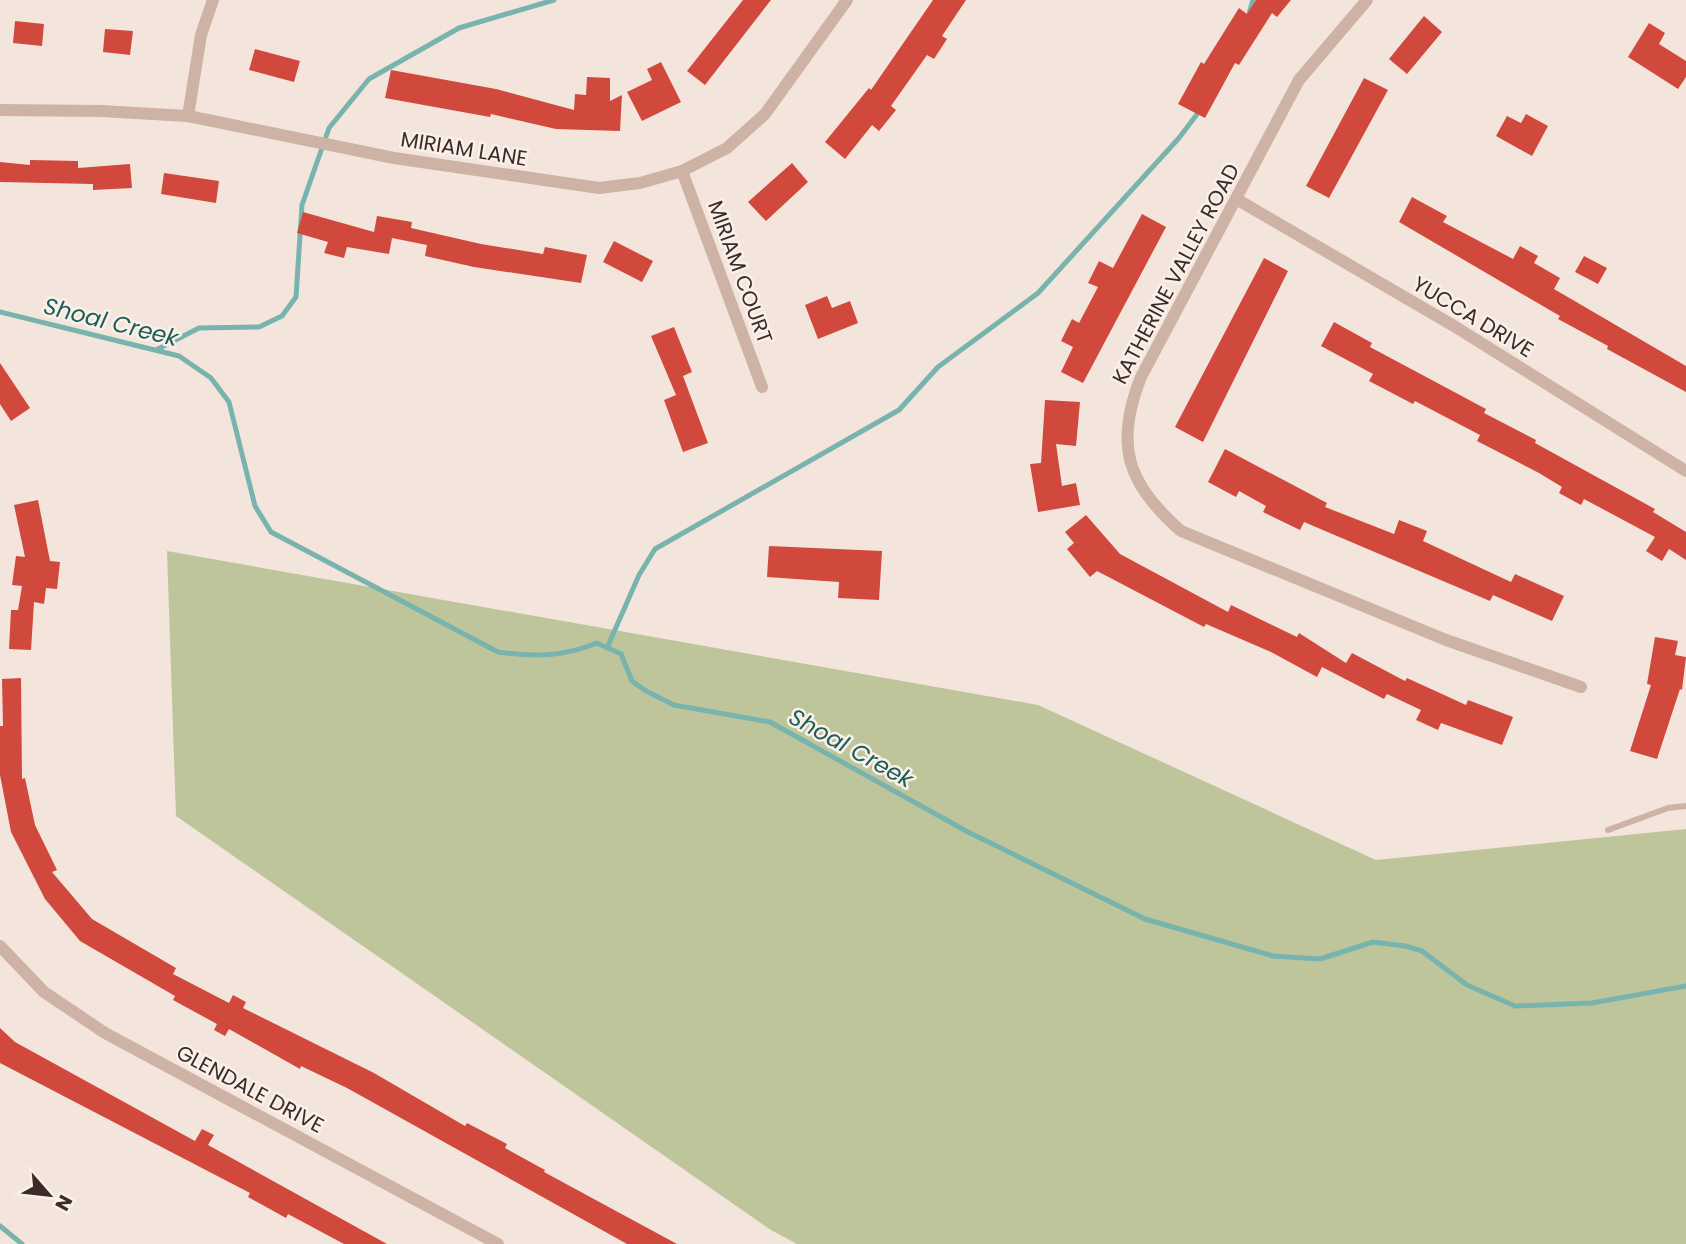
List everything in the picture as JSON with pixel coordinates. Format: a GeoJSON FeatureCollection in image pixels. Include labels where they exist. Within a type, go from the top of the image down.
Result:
{"type":"FeatureCollection","features":[{"type":"Feature","properties":{"kind":"street"},"geometry":{"type":"LineString","coordinates":[[188,116],[201,35],[214,0]]}},
{"type":"Feature","properties":{"kind":"street","name":"MIRIAM LANE"},"geometry":{"type":"LineString","coordinates":[[0,110],[101,111],[188,116],[394,158],[598,188],[640,183],[682,171],[727,148],[765,114],[847,0]]}},
{"type":"Feature","properties":{"kind":"street","name":"KATHERINE VALLEY ROAD"},"geometry":{"type":"LineString","coordinates":[[1367,0],[1299,80],[1238,200],[1141,376],[1128,408],[1130,469],[1155,508],[1181,531],[1446,640],[1581,687]]}},
{"type":"Feature","properties":{"kind":"street","name":"MIRIAM COURT"},"geometry":{"type":"LineString","coordinates":[[682,171],[762,387]]}},
{"type":"Feature","properties":{"kind":"street","name":"YUCCA DRIVE"},"geometry":{"type":"LineString","coordinates":[[1238,200],[1454,327],[1686,471]]}},
{"type":"Feature","properties":{"kind":"street","name":"GLENDALE DRIVE"},"geometry":{"type":"LineString","coordinates":[[0,946],[44,992],[105,1033],[498,1244]]}},
{"type":"Feature","properties":{"kind":"lane"},"geometry":{"type":"LineString","coordinates":[[1608,830],[1668,808],[1686,806]]}},
{"type":"Feature","properties":{"kind":"green space"},"geometry":{"type":"Polygon","coordinates":[[[167,551],[1038,705],[1376,860],[1686,829],[1686,1244],[797,1244],[771,1230],[176,816],[167,551]]]}},
{"type":"Feature","properties":{"kind":"building"},"geometry":{"type":"Polygon","coordinates":[[[743,0],[771,0],[705,85],[687,71],[743,0]]]}},
{"type":"Feature","properties":{"kind":"building"},"geometry":{"type":"Polygon","coordinates":[[[933,0],[966,0],[942,36],[947,39],[934,59],[927,55],[891,106],[896,110],[879,131],[872,125],[845,159],[825,142],[869,88],[871,90],[933,0]]]}},
{"type":"Feature","properties":{"kind":"building"},"geometry":{"type":"Polygon","coordinates":[[[1256,0],[1291,0],[1277,17],[1272,13],[1239,65],[1235,63],[1205,118],[1178,104],[1201,62],[1204,64],[1239,8],[1247,14],[1256,0]]]}},
{"type":"Feature","properties":{"kind":"building"},"geometry":{"type":"Polygon","coordinates":[[[1424,16],[1442,32],[1407,74],[1389,59],[1424,16]]]}},
{"type":"Feature","properties":{"kind":"building"},"geometry":{"type":"Polygon","coordinates":[[[15,21],[44,24],[42,46],[13,43],[15,21]]]}},
{"type":"Feature","properties":{"kind":"building"},"geometry":{"type":"Polygon","coordinates":[[[1649,23],[1665,33],[1659,44],[1686,61],[1686,77],[1678,89],[1628,57],[1649,23]]]}},
{"type":"Feature","properties":{"kind":"building"},"geometry":{"type":"Polygon","coordinates":[[[105,29],[133,31],[130,55],[103,52],[105,29]]]}},
{"type":"Feature","properties":{"kind":"building"},"geometry":{"type":"Polygon","coordinates":[[[255,49],[300,61],[294,82],[249,70],[255,49]]]}},
{"type":"Feature","properties":{"kind":"building"},"geometry":{"type":"Polygon","coordinates":[[[661,62],[681,102],[642,121],[627,92],[652,80],[647,69],[661,62]]]}},
{"type":"Feature","properties":{"kind":"building"},"geometry":{"type":"Polygon","coordinates":[[[391,70],[496,89],[574,110],[575,94],[586,95],[587,77],[610,78],[610,101],[622,95],[620,131],[556,129],[491,114],[490,117],[385,98],[391,70]]]}},
{"type":"Feature","properties":{"kind":"building"},"geometry":{"type":"Polygon","coordinates":[[[1364,78],[1388,90],[1329,198],[1306,186],[1364,78]]]}},
{"type":"Feature","properties":{"kind":"building"},"geometry":{"type":"Polygon","coordinates":[[[1526,114],[1548,126],[1532,156],[1496,136],[1507,116],[1521,123],[1526,114]]]}},
{"type":"Feature","properties":{"kind":"building"},"geometry":{"type":"Polygon","coordinates":[[[30,160],[78,161],[78,168],[130,164],[132,188],[93,190],[93,184],[0,182],[0,162],[30,165],[30,160]]]}},
{"type":"Feature","properties":{"kind":"building"},"geometry":{"type":"Polygon","coordinates":[[[792,163],[808,182],[766,221],[748,202],[792,163]]]}},
{"type":"Feature","properties":{"kind":"building"},"geometry":{"type":"Polygon","coordinates":[[[164,173],[219,181],[216,203],[161,194],[164,173]]]}},
{"type":"Feature","properties":{"kind":"building"},"geometry":{"type":"Polygon","coordinates":[[[1412,197],[1447,216],[1443,222],[1513,259],[1520,246],[1538,256],[1534,263],[1560,278],[1554,289],[1686,366],[1686,392],[1607,349],[1608,346],[1558,319],[1560,316],[1399,222],[1412,197]]]}},
{"type":"Feature","properties":{"kind":"building"},"geometry":{"type":"Polygon","coordinates":[[[303,212],[374,232],[377,216],[412,222],[411,228],[481,244],[543,254],[545,247],[587,255],[581,283],[474,267],[425,256],[427,245],[392,238],[389,254],[347,247],[344,258],[324,253],[328,242],[297,233],[303,212]]]}},
{"type":"Feature","properties":{"kind":"building"},"geometry":{"type":"Polygon","coordinates":[[[1142,214],[1166,227],[1083,383],[1061,372],[1073,347],[1061,341],[1072,319],[1079,323],[1098,287],[1088,283],[1099,261],[1113,268],[1142,214]]]}},
{"type":"Feature","properties":{"kind":"building"},"geometry":{"type":"Polygon","coordinates":[[[614,241],[653,261],[642,282],[603,262],[614,241]]]}},
{"type":"Feature","properties":{"kind":"building"},"geometry":{"type":"Polygon","coordinates":[[[1584,256],[1607,268],[1598,284],[1575,272],[1584,256]]]}},
{"type":"Feature","properties":{"kind":"building"},"geometry":{"type":"Polygon","coordinates":[[[1264,258],[1288,271],[1203,442],[1175,427],[1264,258]]]}},
{"type":"Feature","properties":{"kind":"building"},"geometry":{"type":"Polygon","coordinates":[[[827,296],[832,308],[850,301],[858,323],[818,339],[805,305],[827,296]]]}},
{"type":"Feature","properties":{"kind":"building"},"geometry":{"type":"Polygon","coordinates":[[[1334,322],[1372,343],[1370,347],[1486,409],[1484,413],[1655,509],[1653,512],[1686,532],[1686,560],[1669,549],[1662,561],[1646,551],[1655,537],[1584,499],[1581,505],[1559,493],[1562,487],[1477,441],[1480,435],[1415,401],[1413,404],[1369,381],[1373,374],[1321,346],[1334,322]]]}},
{"type":"Feature","properties":{"kind":"building"},"geometry":{"type":"Polygon","coordinates":[[[674,327],[692,372],[683,376],[708,443],[683,452],[664,400],[676,395],[651,336],[674,327]]]}},
{"type":"Feature","properties":{"kind":"building"},"geometry":{"type":"Polygon","coordinates":[[[0,363],[30,408],[11,421],[0,404],[0,363]]]}},
{"type":"Feature","properties":{"kind":"building"},"geometry":{"type":"Polygon","coordinates":[[[1045,400],[1080,402],[1076,446],[1056,444],[1062,486],[1076,483],[1080,505],[1038,512],[1030,464],[1041,463],[1045,400]]]}},
{"type":"Feature","properties":{"kind":"building"},"geometry":{"type":"Polygon","coordinates":[[[1225,449],[1327,503],[1325,507],[1394,534],[1399,520],[1427,531],[1423,541],[1511,582],[1515,574],[1564,596],[1552,621],[1493,595],[1490,601],[1304,522],[1300,530],[1263,512],[1266,506],[1239,491],[1236,497],[1208,482],[1225,449]]]}},
{"type":"Feature","properties":{"kind":"building"},"geometry":{"type":"Polygon","coordinates":[[[38,500],[50,561],[60,562],[57,589],[46,588],[44,604],[34,602],[31,650],[9,649],[11,610],[18,610],[22,586],[12,585],[16,556],[25,557],[14,505],[38,500]]]}},
{"type":"Feature","properties":{"kind":"building"},"geometry":{"type":"Polygon","coordinates":[[[1086,515],[1120,554],[1228,612],[1231,605],[1297,637],[1299,633],[1346,663],[1352,653],[1405,681],[1407,678],[1466,705],[1468,700],[1513,717],[1502,745],[1441,723],[1438,730],[1416,720],[1421,710],[1387,694],[1384,699],[1322,667],[1317,677],[1271,652],[1206,624],[1204,627],[1097,571],[1090,577],[1067,549],[1074,543],[1065,532],[1086,515]]]}},
{"type":"Feature","properties":{"kind":"building"},"geometry":{"type":"Polygon","coordinates":[[[769,546],[882,551],[879,600],[838,598],[839,582],[767,577],[769,546]]]}},
{"type":"Feature","properties":{"kind":"building"},"geometry":{"type":"Polygon","coordinates":[[[1655,637],[1678,641],[1675,655],[1686,657],[1682,690],[1680,689],[1657,759],[1630,751],[1651,685],[1647,684],[1655,637]]]}},
{"type":"Feature","properties":{"kind":"building"},"geometry":{"type":"Polygon","coordinates":[[[21,678],[22,779],[25,778],[35,825],[57,870],[52,872],[92,919],[176,968],[173,974],[229,1003],[233,995],[246,1002],[243,1008],[374,1073],[465,1126],[467,1123],[507,1144],[505,1148],[545,1170],[544,1172],[677,1244],[627,1244],[347,1088],[301,1066],[300,1069],[229,1029],[225,1036],[214,1030],[217,1024],[173,1000],[175,996],[80,941],[45,899],[11,832],[0,775],[2,679],[21,678]]]}},
{"type":"Feature","properties":{"kind":"building"},"geometry":{"type":"Polygon","coordinates":[[[0,1028],[15,1042],[195,1141],[202,1129],[214,1135],[208,1145],[387,1244],[344,1244],[288,1214],[286,1218],[248,1197],[250,1193],[0,1063],[0,1028]]]}},
{"type":"Feature","properties":{"kind":"waterway"},"geometry":{"type":"LineString","coordinates":[[156,350],[199,328],[259,327],[282,316],[296,297],[302,205],[329,128],[369,79],[459,28],[554,0]]}},
{"type":"Feature","properties":{"kind":"waterway"},"geometry":{"type":"LineString","coordinates":[[1249,14],[1253,0]]}},
{"type":"Feature","properties":{"kind":"waterway"},"geometry":{"type":"LineString","coordinates":[[607,648],[639,575],[655,549],[899,410],[938,367],[1038,293],[1179,138],[1201,109]]}},
{"type":"Feature","properties":{"kind":"waterway","name":"Shoal Creek"},"geometry":{"type":"LineString","coordinates":[[0,312],[179,356],[211,378],[229,402],[255,506],[271,532],[498,652],[548,655],[597,643],[621,654],[632,681],[646,691],[674,705],[770,722],[968,832],[1145,919],[1273,956],[1320,959],[1373,942],[1405,946],[1422,951],[1467,985],[1515,1006],[1592,1003],[1686,986]]}},
{"type":"Feature","properties":{"kind":"waterway"},"geometry":{"type":"LineString","coordinates":[[0,1226],[22,1244]]}}]}
